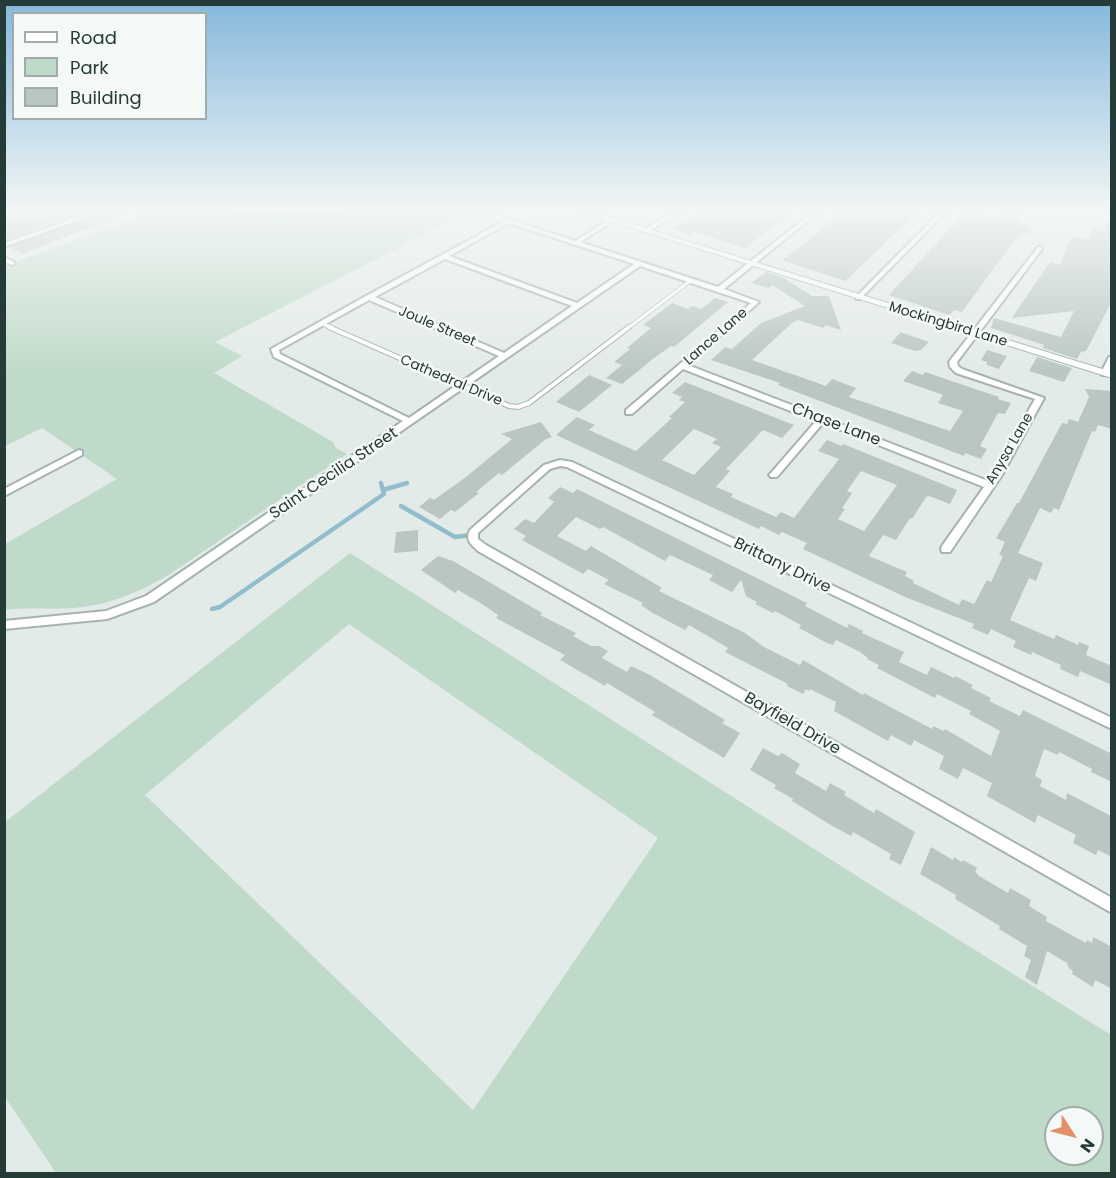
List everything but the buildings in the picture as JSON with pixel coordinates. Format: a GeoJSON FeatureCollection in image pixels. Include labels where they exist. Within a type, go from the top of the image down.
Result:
{"type":"FeatureCollection","features":[{"type":"Feature","properties":{"kind":"street"},"geometry":{"type":"LineString","coordinates":[[411,422],[277,355],[274,351],[278,346],[427,265]]}},
{"type":"Feature","properties":{"kind":"street"},"geometry":{"type":"LineString","coordinates":[[467,265],[578,306]]}},
{"type":"Feature","properties":{"kind":"street","name":"Saint Cecilia Street"},"geometry":{"type":"LineString","coordinates":[[4,625],[107,615],[150,599],[638,265]]}},
{"type":"Feature","properties":{"kind":"street","name":"Lance Lane"},"geometry":{"type":"LineString","coordinates":[[629,412],[756,302],[642,265]]}},
{"type":"Feature","properties":{"kind":"street"},"geometry":{"type":"LineString","coordinates":[[719,290],[749,265]]}},
{"type":"Feature","properties":{"kind":"street","name":"Mockingbird Lane"},"geometry":{"type":"LineString","coordinates":[[753,265],[1108,374]]}},
{"type":"Feature","properties":{"kind":"street"},"geometry":{"type":"LineString","coordinates":[[858,298],[891,265]]}},
{"type":"Feature","properties":{"kind":"street","name":"Anysa Lane"},"geometry":{"type":"LineString","coordinates":[[946,549],[989,485],[1040,398],[954,367],[954,360],[973,333],[1027,265]]}},
{"type":"Feature","properties":{"kind":"street","name":"Joule Street"},"geometry":{"type":"LineString","coordinates":[[368,297],[506,356]]}},
{"type":"Feature","properties":{"kind":"street"},"geometry":{"type":"LineString","coordinates":[[1108,374],[1112,359]]}},
{"type":"Feature","properties":{"kind":"street","name":"Chase Lane"},"geometry":{"type":"LineString","coordinates":[[683,366],[989,485]]}},
{"type":"Feature","properties":{"kind":"street"},"geometry":{"type":"LineString","coordinates":[[774,475],[821,420]]}},
{"type":"Feature","properties":{"kind":"street"},"geometry":{"type":"LineString","coordinates":[[4,493],[79,453]]}},
{"type":"Feature","properties":{"kind":"street","name":"Brittany Drive"},"geometry":{"type":"LineString","coordinates":[[473,540],[475,528],[545,469],[556,464],[569,464],[1112,724]]}},
{"type":"Feature","properties":{"kind":"street","name":"Bayfield Drive"},"geometry":{"type":"LineString","coordinates":[[473,540],[482,548],[1112,906]]}},
{"type":"Feature","properties":{"kind":"lane","name":"Cathedral Drive"},"geometry":{"type":"LineString","coordinates":[[321,323],[509,406],[526,405],[694,282]]}},
{"type":"Feature","properties":{"kind":"green space"},"geometry":{"type":"Polygon","coordinates":[[[365,265],[215,342],[242,356],[214,373],[333,442],[336,448],[347,454],[173,572],[138,591],[87,606],[65,609],[5,610],[5,544],[117,479],[42,428],[5,446],[5,266],[365,265]]]}},
{"type":"Feature","properties":{"kind":"green space"},"geometry":{"type":"Polygon","coordinates":[[[350,553],[1111,1035],[1111,1173],[56,1173],[5,1097],[5,822],[350,553]],[[349,624],[145,795],[473,1110],[658,838],[349,624]]]}},
{"type":"Feature","properties":{"kind":"waterway"},"geometry":{"type":"LineString","coordinates":[[212,609],[220,607],[384,494],[381,483]]}},
{"type":"Feature","properties":{"kind":"waterway"},"geometry":{"type":"LineString","coordinates":[[383,490],[407,483]]}},
{"type":"Feature","properties":{"kind":"waterway"},"geometry":{"type":"LineString","coordinates":[[401,506],[455,537],[472,535]]}}]}
